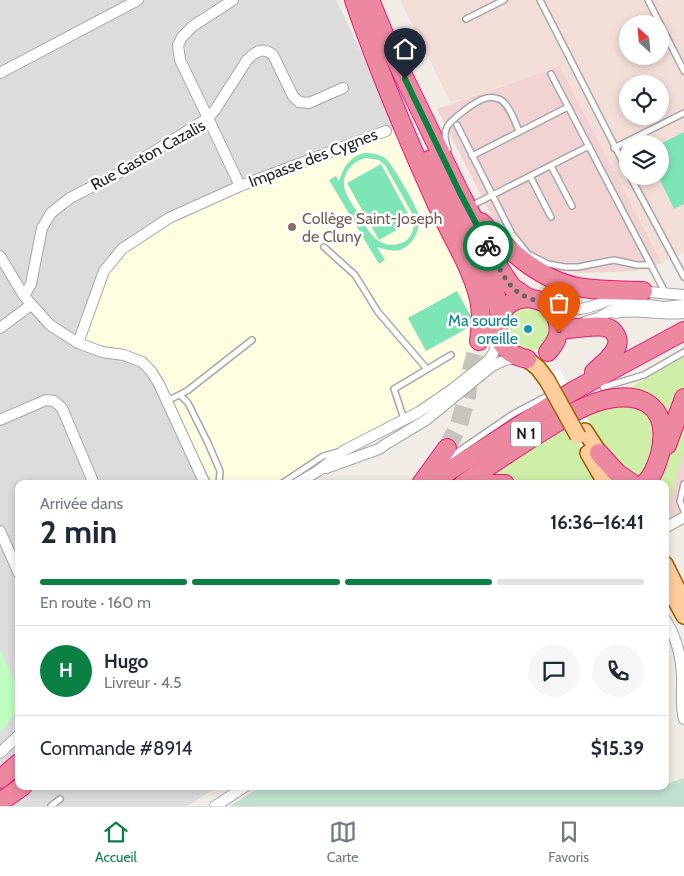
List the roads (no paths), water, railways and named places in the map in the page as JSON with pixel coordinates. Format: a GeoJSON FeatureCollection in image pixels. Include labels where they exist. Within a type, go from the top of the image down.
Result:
{"type":"FeatureCollection","features":[{"type":"Feature","properties":{"kind":"highway"},"geometry":{"type":"LineString","coordinates":[[355,0],[403,106],[495,292],[500,316]]}},
{"type":"Feature","properties":{"kind":"highway"},"geometry":{"type":"LineString","coordinates":[[355,0],[369,44],[436,205],[473,281],[480,307],[482,324],[479,341]]}},
{"type":"Feature","properties":{"kind":"highway"},"geometry":{"type":"LineString","coordinates":[[370,0],[390,46],[467,205],[508,282],[518,292],[528,298],[544,302],[550,307],[562,331]]}},
{"type":"Feature","properties":{"kind":"highway"},"geometry":{"type":"LineString","coordinates":[[467,205],[512,251],[548,276],[570,285],[584,288],[642,291]]}},
{"type":"Feature","properties":{"kind":"highway"},"geometry":{"type":"LineString","coordinates":[[522,358],[506,350],[498,336],[498,324],[504,308],[520,299],[528,298]]}},
{"type":"Feature","properties":{"kind":"highway"},"geometry":{"type":"LineString","coordinates":[[558,384],[591,372],[614,352],[617,341],[615,334],[604,327],[562,331]]}},
{"type":"Feature","properties":{"kind":"highway"},"geometry":{"type":"LineString","coordinates":[[548,352],[562,331]]}},
{"type":"Feature","properties":{"kind":"highway","name":"N 1"},"geometry":{"type":"LineString","coordinates":[[427,479],[558,384],[684,331]]}},
{"type":"Feature","properties":{"kind":"highway","name":"N 1"},"geometry":{"type":"LineString","coordinates":[[458,480],[543,423],[684,343]]}},
{"type":"Feature","properties":{"kind":"highway"},"geometry":{"type":"LineString","coordinates":[[469,480],[578,410],[594,403],[628,397],[650,404],[658,414],[663,432],[655,469],[648,480]]}},
{"type":"Feature","properties":{"kind":"highway"},"geometry":{"type":"LineString","coordinates":[[656,480],[684,398]]}},
{"type":"Feature","properties":{"kind":"highway"},"geometry":{"type":"LineString","coordinates":[[427,479],[447,448]]}},
{"type":"Feature","properties":{"kind":"highway"},"geometry":{"type":"LineString","coordinates":[[599,454],[617,473],[627,480]]}},
{"type":"Feature","properties":{"kind":"highway"},"geometry":{"type":"LineString","coordinates":[[0,780],[15,767]]}},
{"type":"Feature","properties":{"kind":"highway"},"geometry":{"type":"LineString","coordinates":[[0,780],[15,771]]}},
{"type":"Feature","properties":{"kind":"highway"},"geometry":{"type":"LineString","coordinates":[[0,802],[17,790]]}},
{"type":"Feature","properties":{"kind":"main road"},"geometry":{"type":"LineString","coordinates":[[548,352],[548,363],[604,480]]}},
{"type":"Feature","properties":{"kind":"main road"},"geometry":{"type":"LineString","coordinates":[[522,358],[558,384]]}},
{"type":"Feature","properties":{"kind":"main road"},"geometry":{"type":"LineString","coordinates":[[582,433],[616,480]]}},
{"type":"Feature","properties":{"kind":"main road"},"geometry":{"type":"LineString","coordinates":[[669,572],[684,602]]}},
{"type":"Feature","properties":{"kind":"main road"},"geometry":{"type":"LineString","coordinates":[[669,589],[684,616]]}},
{"type":"Feature","properties":{"kind":"street"},"geometry":{"type":"LineString","coordinates":[[0,73],[138,0]]}},
{"type":"Feature","properties":{"kind":"street"},"geometry":{"type":"LineString","coordinates":[[233,0],[194,26],[182,37],[178,45],[180,60],[208,118],[246,60],[261,50],[268,51],[273,55],[293,96],[299,102],[309,102],[343,88]]}},
{"type":"Feature","properties":{"kind":"street","name":"Rue Gaston Cazalis"},"geometry":{"type":"LineString","coordinates":[[24,296],[31,284],[42,228],[51,213],[70,198],[121,172],[208,118],[240,186]]}},
{"type":"Feature","properties":{"kind":"street","name":"Impasse des Cygnes"},"geometry":{"type":"LineString","coordinates":[[240,186],[386,130]]}},
{"type":"Feature","properties":{"kind":"street"},"geometry":{"type":"LineString","coordinates":[[78,343],[104,271],[122,249],[169,218],[240,186]]}},
{"type":"Feature","properties":{"kind":"street"},"geometry":{"type":"LineString","coordinates":[[0,256],[24,296],[50,326],[78,343],[102,352],[124,355],[142,362],[155,378],[167,402],[201,480]]}},
{"type":"Feature","properties":{"kind":"street"},"geometry":{"type":"LineString","coordinates":[[550,307],[568,311],[595,307],[629,293],[642,291],[684,295]]}},
{"type":"Feature","properties":{"kind":"street"},"geometry":{"type":"LineString","coordinates":[[653,305],[666,294]]}},
{"type":"Feature","properties":{"kind":"street"},"geometry":{"type":"LineString","coordinates":[[562,331],[632,302],[674,307],[684,304]]}},
{"type":"Feature","properties":{"kind":"street"},"geometry":{"type":"LineString","coordinates":[[0,328],[31,305]]}},
{"type":"Feature","properties":{"kind":"street"},"geometry":{"type":"LineString","coordinates":[[606,314],[631,310],[663,315],[684,313]]}},
{"type":"Feature","properties":{"kind":"street"},"geometry":{"type":"LineString","coordinates":[[303,480],[346,450],[420,412],[488,361],[494,352],[498,336]]}},
{"type":"Feature","properties":{"kind":"street"},"geometry":{"type":"LineString","coordinates":[[318,471],[382,447],[426,420],[492,366],[505,360],[522,358]]}},
{"type":"Feature","properties":{"kind":"street"},"geometry":{"type":"LineString","coordinates":[[0,420],[46,400],[54,401],[62,408],[92,480]]}},
{"type":"Feature","properties":{"kind":"street"},"geometry":{"type":"LineString","coordinates":[[376,434],[371,442],[374,447],[382,447]]}},
{"type":"Feature","properties":{"kind":"street"},"geometry":{"type":"LineString","coordinates":[[669,525],[683,516]]}},
{"type":"Feature","properties":{"kind":"street"},"geometry":{"type":"LineString","coordinates":[[0,531],[15,565]]}},
{"type":"Feature","properties":{"kind":"street"},"geometry":{"type":"LineString","coordinates":[[669,627],[675,638],[682,663],[682,710],[684,720]]}},
{"type":"Feature","properties":{"kind":"street"},"geometry":{"type":"LineString","coordinates":[[0,754],[15,739]]}},
{"type":"Feature","properties":{"kind":"street"},"geometry":{"type":"LineString","coordinates":[[215,806],[240,790]]}},
{"type":"Feature","properties":{"kind":"lane"},"geometry":{"type":"LineString","coordinates":[[466,19],[504,0]]}},
{"type":"Feature","properties":{"kind":"lane"},"geometry":{"type":"LineString","coordinates":[[540,0],[619,157]]}},
{"type":"Feature","properties":{"kind":"lane"},"geometry":{"type":"LineString","coordinates":[[648,0],[684,71]]}},
{"type":"Feature","properties":{"kind":"lane"},"geometry":{"type":"LineString","coordinates":[[551,74],[666,294]]}},
{"type":"Feature","properties":{"kind":"lane"},"geometry":{"type":"LineString","coordinates":[[519,131],[504,103],[498,98],[488,97],[480,100],[447,127],[445,141],[467,205],[492,195],[589,146]]}},
{"type":"Feature","properties":{"kind":"lane"},"geometry":{"type":"LineString","coordinates":[[472,156],[568,107]]}},
{"type":"Feature","properties":{"kind":"lane"},"geometry":{"type":"LineString","coordinates":[[614,148],[684,113]]}},
{"type":"Feature","properties":{"kind":"lane"},"geometry":{"type":"LineString","coordinates":[[457,125],[516,240],[524,250],[536,259],[565,267],[578,267],[614,260],[637,266],[650,265]]}},
{"type":"Feature","properties":{"kind":"lane"},"geometry":{"type":"LineString","coordinates":[[551,166],[572,206]]}},
{"type":"Feature","properties":{"kind":"lane"},"geometry":{"type":"LineString","coordinates":[[530,176],[551,216]]}},
{"type":"Feature","properties":{"kind":"lane"},"geometry":{"type":"LineString","coordinates":[[635,185],[684,277]]}},
{"type":"Feature","properties":{"kind":"lane"},"geometry":{"type":"LineString","coordinates":[[324,247],[355,275],[378,312],[427,369]]}},
{"type":"Feature","properties":{"kind":"lane"},"geometry":{"type":"LineString","coordinates":[[643,346],[684,325]]}},
{"type":"Feature","properties":{"kind":"lane"},"geometry":{"type":"LineString","coordinates":[[167,402],[180,395],[252,340]]}},
{"type":"Feature","properties":{"kind":"lane"},"geometry":{"type":"LineString","coordinates":[[603,388],[644,376],[684,352]]}},
{"type":"Feature","properties":{"kind":"lane"},"geometry":{"type":"LineString","coordinates":[[404,419],[394,389],[451,356]]}},
{"type":"Feature","properties":{"kind":"lane"},"geometry":{"type":"LineString","coordinates":[[591,372],[613,361]]}},
{"type":"Feature","properties":{"kind":"lane"},"geometry":{"type":"LineString","coordinates":[[180,395],[188,403],[208,443],[220,471],[219,480]]}},
{"type":"Feature","properties":{"kind":"lane"},"geometry":{"type":"LineString","coordinates":[[287,480],[323,456],[346,450]]}},
{"type":"Feature","properties":{"kind":"lane"},"geometry":{"type":"LineString","coordinates":[[683,516],[680,501],[684,484]]}},
{"type":"Feature","properties":{"kind":"lane"},"geometry":{"type":"LineString","coordinates":[[51,806],[60,799]]}},
{"type":"Feature","properties":{"kind":"tunnel"},"geometry":{"type":"LineString","coordinates":[[447,448],[459,425],[479,341]]}},
{"type":"Feature","properties":{"kind":"place","name":"Collège Saint-Joseph de Cluny"},"geometry":{"type":"Point","coordinates":[292,227]}},
{"type":"Feature","properties":{"kind":"place","name":"Ma sourde oreille"},"geometry":{"type":"Point","coordinates":[528,329]}}]}
